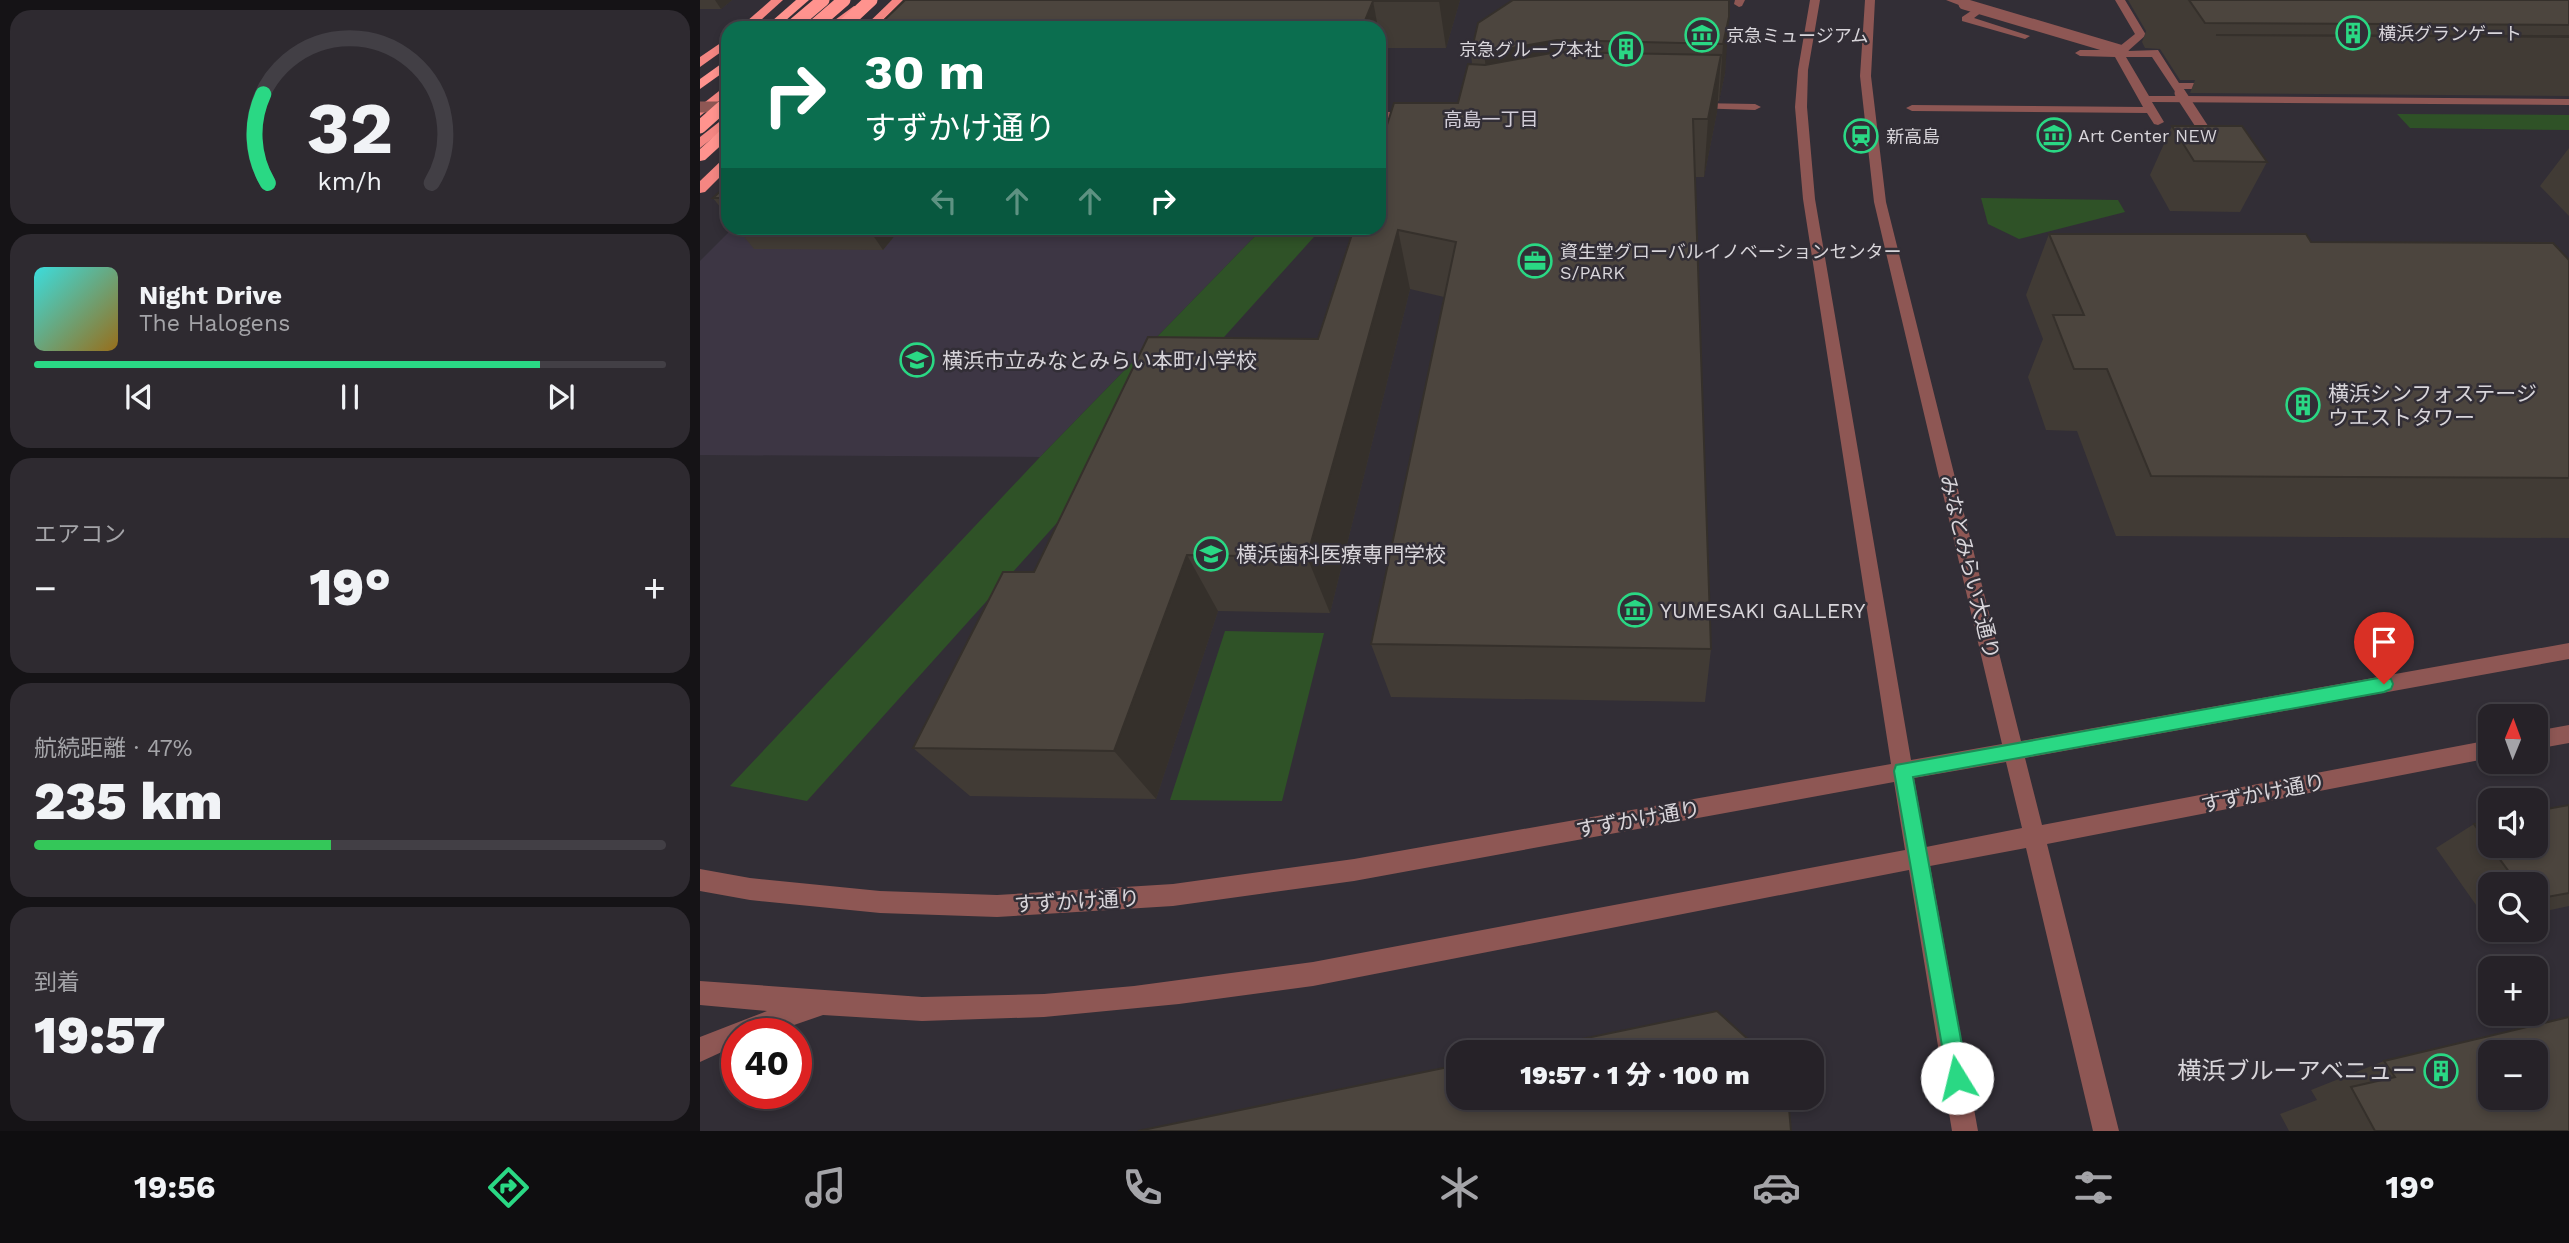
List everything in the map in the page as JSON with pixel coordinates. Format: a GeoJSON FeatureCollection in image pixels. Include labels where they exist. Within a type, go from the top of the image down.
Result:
{"type":"FeatureCollection","features":[{"type":"Feature","properties":{"kind":"highway"},"geometry":{"type":"LineString","coordinates":[[753,21],[778,0]]}},
{"type":"Feature","properties":{"kind":"highway"},"geometry":{"type":"LineString","coordinates":[[778,21],[803,0]]}},
{"type":"Feature","properties":{"kind":"highway"},"geometry":{"type":"LineString","coordinates":[[798,21],[822,0]]}},
{"type":"Feature","properties":{"kind":"highway"},"geometry":{"type":"LineString","coordinates":[[803,21],[822,0]]}},
{"type":"Feature","properties":{"kind":"highway"},"geometry":{"type":"LineString","coordinates":[[821,21],[844,0]]}},
{"type":"Feature","properties":{"kind":"highway"},"geometry":{"type":"LineString","coordinates":[[840,21],[871,0]]}},
{"type":"Feature","properties":{"kind":"highway"},"geometry":{"type":"LineString","coordinates":[[848,21],[871,0]]}},
{"type":"Feature","properties":{"kind":"highway"},"geometry":{"type":"LineString","coordinates":[[876,21],[898,0]]}},
{"type":"Feature","properties":{"kind":"highway"},"geometry":{"type":"LineString","coordinates":[[701,62],[721,46]]}},
{"type":"Feature","properties":{"kind":"highway"},"geometry":{"type":"LineString","coordinates":[[700,85],[721,68]]}},
{"type":"Feature","properties":{"kind":"highway"},"geometry":{"type":"LineString","coordinates":[[700,107],[721,88]]}},
{"type":"Feature","properties":{"kind":"highway"},"geometry":{"type":"LineString","coordinates":[[700,107],[721,93]]}},
{"type":"Feature","properties":{"kind":"highway"},"geometry":{"type":"LineString","coordinates":[[700,127],[721,110]]}},
{"type":"Feature","properties":{"kind":"highway"},"geometry":{"type":"LineString","coordinates":[[700,144],[721,125]]}},
{"type":"Feature","properties":{"kind":"highway"},"geometry":{"type":"LineString","coordinates":[[700,157],[721,138]]}},
{"type":"Feature","properties":{"kind":"highway"},"geometry":{"type":"LineString","coordinates":[[700,189],[721,170]]}},
{"type":"Feature","properties":{"kind":"street"},"geometry":{"type":"LineString","coordinates":[[1815,0],[1802,70],[1809,199],[1965,1131]]}},
{"type":"Feature","properties":{"kind":"street","name":"みなとみらい大通り"},"geometry":{"type":"LineString","coordinates":[[1870,0],[1864,72],[1866,107],[1880,202],[2106,1131]]}},
{"type":"Feature","properties":{"kind":"street"},"geometry":{"type":"LineString","coordinates":[[1951,0],[2123,51],[2154,52]]}},
{"type":"Feature","properties":{"kind":"street"},"geometry":{"type":"LineString","coordinates":[[2118,53],[2141,35],[2120,0]]}},
{"type":"Feature","properties":{"kind":"street"},"geometry":{"type":"LineString","coordinates":[[1981,9],[1966,19],[1989,28],[2025,36]]}},
{"type":"Feature","properties":{"kind":"street"},"geometry":{"type":"LineString","coordinates":[[2080,53],[2154,52]]}},
{"type":"Feature","properties":{"kind":"street"},"geometry":{"type":"LineString","coordinates":[[2154,52],[2212,142]]}},
{"type":"Feature","properties":{"kind":"street"},"geometry":{"type":"LineString","coordinates":[[2118,53],[2158,122]]}},
{"type":"Feature","properties":{"kind":"street"},"geometry":{"type":"LineString","coordinates":[[2178,89],[2230,86]]}},
{"type":"Feature","properties":{"kind":"street"},"geometry":{"type":"LineString","coordinates":[[1912,108],[2569,102]]}},
{"type":"Feature","properties":{"kind":"street"},"geometry":{"type":"LineString","coordinates":[[700,107],[721,106]]}},
{"type":"Feature","properties":{"kind":"street"},"geometry":{"type":"LineString","coordinates":[[1687,106],[1755,107]]}},
{"type":"Feature","properties":{"kind":"street"},"geometry":{"type":"LineString","coordinates":[[1386,115],[1429,116]]}},
{"type":"Feature","properties":{"kind":"street","name":"すずかけ通り"},"geometry":{"type":"LineString","coordinates":[[700,880],[750,889],[880,902],[998,906],[1173,895],[1354,870],[2569,651]]}},
{"type":"Feature","properties":{"kind":"street"},"geometry":{"type":"LineString","coordinates":[[2548,738],[2569,734]]}},
{"type":"Feature","properties":{"kind":"street","name":"すずかけ通り"},"geometry":{"type":"LineString","coordinates":[[1918,858],[2478,751]]}},
{"type":"Feature","properties":{"kind":"street"},"geometry":{"type":"LineString","coordinates":[[700,993],[825,1004],[952,1009],[1152,998],[1326,972],[1918,858]]}},
{"type":"Feature","properties":{"kind":"street"},"geometry":{"type":"LineString","coordinates":[[700,1050],[738,1032],[825,1004]]}},
{"type":"Feature","properties":{"kind":"shaded area","name":"横浜市立みなとみらい本町小学校"},"geometry":{"type":"Polygon","coordinates":[[[726,235],[1256,235],[1040,457],[700,455],[700,261],[726,235]]]}},
{"type":"Feature","properties":{"kind":"green space"},"geometry":{"type":"Polygon","coordinates":[[[2397,114],[2569,115],[2569,130],[2410,128],[2397,114]]]}},
{"type":"Feature","properties":{"kind":"green space"},"geometry":{"type":"Polygon","coordinates":[[[1981,198],[2118,200],[2125,212],[2019,239],[1988,224],[1981,198]]]}},
{"type":"Feature","properties":{"kind":"green space"},"geometry":{"type":"Polygon","coordinates":[[[1256,235],[1316,235],[807,801],[730,786],[1040,457],[1256,235]]]}},
{"type":"Feature","properties":{"kind":"green space"},"geometry":{"type":"Polygon","coordinates":[[[1225,631],[1324,633],[1282,801],[1170,800],[1225,631]]]}},
{"type":"Feature","properties":{"kind":"building"},"geometry":{"type":"Polygon","coordinates":[[[905,0],[1440,0],[1373,1],[1365,21],[883,21],[905,0]]]}},
{"type":"Feature","properties":{"kind":"building"},"geometry":{"type":"Polygon","coordinates":[[[1513,0],[1729,0],[1729,17],[1723,44],[1557,40],[1471,53],[1478,23],[1513,0]]]}},
{"type":"Feature","properties":{"kind":"building"},"geometry":{"type":"Polygon","coordinates":[[[2189,0],[2569,0],[2569,25],[2205,23],[2189,0]]]}},
{"type":"Feature","properties":{"kind":"building"},"geometry":{"type":"Polygon","coordinates":[[[2216,35],[2569,36],[2569,37],[2216,35]]]}},
{"type":"Feature","properties":{"kind":"building"},"geometry":{"type":"Polygon","coordinates":[[[1557,52],[1721,55],[1708,119],[1693,119],[1711,649],[1371,644],[1456,242],[1398,230],[1307,557],[1187,555],[1114,751],[913,748],[1003,572],[1034,572],[1148,337],[1318,339],[1352,235],[1386,235],[1386,128],[1394,103],[1458,103],[1468,64],[1485,65],[1557,52]]]}},
{"type":"Feature","properties":{"kind":"building"},"geometry":{"type":"Polygon","coordinates":[[[2172,126],[2242,126],[2267,162],[2194,161],[2172,126]]]}},
{"type":"Feature","properties":{"kind":"building","name":"横浜シンフォステージ ウエストタワー"},"geometry":{"type":"Polygon","coordinates":[[[2049,234],[2306,234],[2311,242],[2553,243],[2569,260],[2569,478],[2151,476],[2107,369],[2074,369],[2053,315],[2084,315],[2049,234]]]}},
{"type":"Feature","properties":{"kind":"building"},"geometry":{"type":"Polygon","coordinates":[[[2569,805],[2569,893],[2548,897],[2548,872],[2509,872],[2499,858],[2548,858],[2548,809],[2569,805]]]}},
{"type":"Feature","properties":{"kind":"building"},"geometry":{"type":"Polygon","coordinates":[[[1717,1011],[1749,1040],[1577,1040],[1717,1011]]]}},
{"type":"Feature","properties":{"kind":"building","name":"横浜ブルーアベニュー"},"geometry":{"type":"Polygon","coordinates":[[[2569,1017],[2569,1131],[2375,1131],[2351,1087],[2395,1077],[2384,1061],[2531,1026],[2548,1026],[2548,1022],[2569,1017]]]}},
{"type":"Feature","properties":{"kind":"building"},"geometry":{"type":"Polygon","coordinates":[[[1446,1067],[1446,1110],[1789,1110],[1791,1131],[1138,1131],[1446,1067]]]}},
{"type":"Feature","properties":{"kind":"place","name":"横浜グランゲート"},"geometry":{"type":"Point","coordinates":[2353,33]}},
{"type":"Feature","properties":{"kind":"place","name":"京急ミュージアム"},"geometry":{"type":"Point","coordinates":[1702,35]}},
{"type":"Feature","properties":{"kind":"place","name":"京急グループ本社"},"geometry":{"type":"Point","coordinates":[1626,49]}},
{"type":"Feature","properties":{"kind":"place","name":"Art Center NEW"},"geometry":{"type":"Point","coordinates":[2054,135]}},
{"type":"Feature","properties":{"kind":"place","name":"新高島"},"geometry":{"type":"Point","coordinates":[1861,136]}},
{"type":"Feature","properties":{"kind":"place","name":"資生堂グローバルイノベーションセンター S/PARK"},"geometry":{"type":"Point","coordinates":[1535,261]}},
{"type":"Feature","properties":{"kind":"place","name":"横浜市立みなとみらい本町小学校"},"geometry":{"type":"Point","coordinates":[917,360]}},
{"type":"Feature","properties":{"kind":"place","name":"横浜シンフォステージ ウエストタワー"},"geometry":{"type":"Point","coordinates":[2303,405]}},
{"type":"Feature","properties":{"kind":"place","name":"横浜歯科医療専門学校"},"geometry":{"type":"Point","coordinates":[1211,554]}},
{"type":"Feature","properties":{"kind":"place","name":"YUMESAKI GALLERY"},"geometry":{"type":"Point","coordinates":[1635,610]}},
{"type":"Feature","properties":{"kind":"place","name":"横浜ブルーアベニュー"},"geometry":{"type":"Point","coordinates":[2441,1071]}},
{"type":"Feature","properties":{"kind":"district","name":"高島一丁目"},"geometry":{"type":"Point","coordinates":[1491,119]}},
{"type":"Feature","properties":{"kind":"route"},"geometry":{"type":"LineString","coordinates":[[1957,1078],[1903,771],[2384,684]]}}]}
